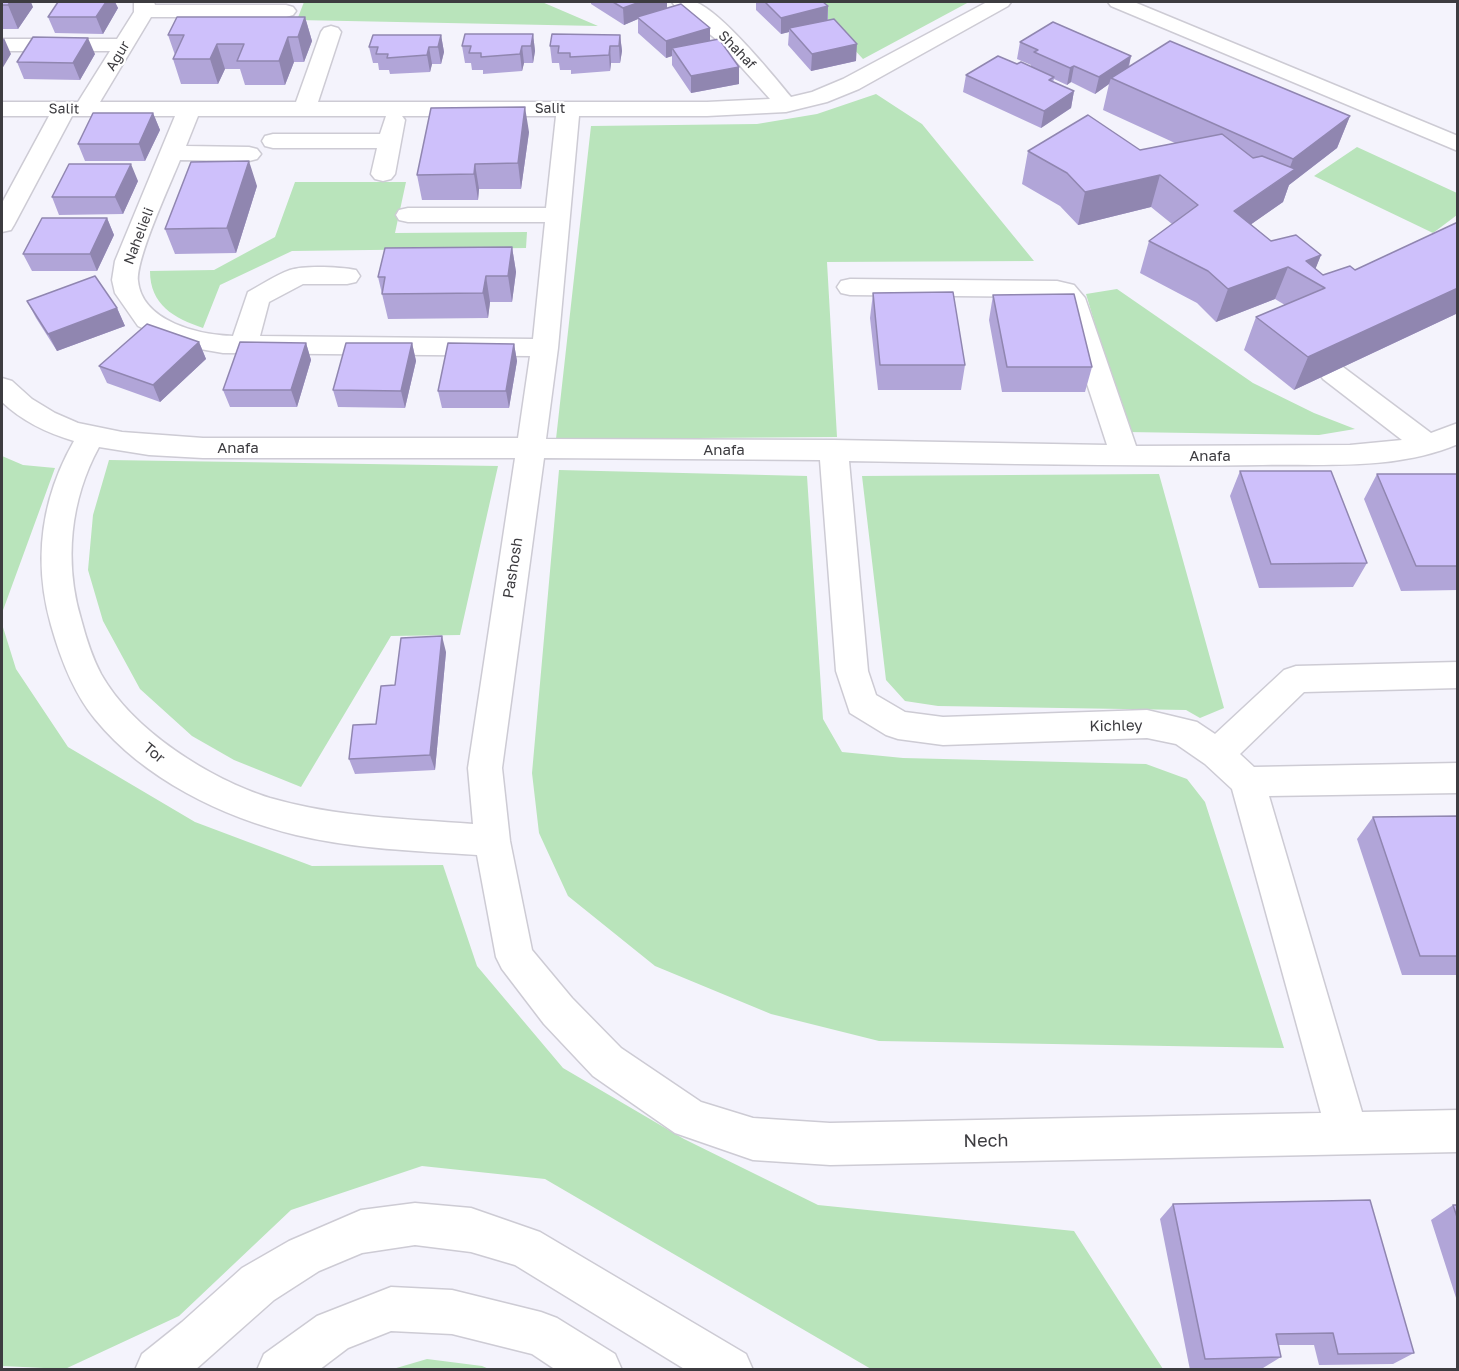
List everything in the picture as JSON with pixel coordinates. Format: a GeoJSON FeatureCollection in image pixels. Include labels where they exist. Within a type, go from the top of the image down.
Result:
{"type":"FeatureCollection","features":[{"type":"Feature","properties":{"kind":"main road","name":"Shahaf"},"geometry":{"type":"LineString","coordinates":[[682,2],[728,39],[753,64],[786,105]]}},
{"type":"Feature","properties":{"kind":"main road","name":"Salit"},"geometry":{"type":"LineString","coordinates":[[2,109],[707,109],[786,105],[819,97],[851,84],[1001,2]]}},
{"type":"Feature","properties":{"kind":"main road"},"geometry":{"type":"LineString","coordinates":[[1118,2],[1458,144]]}},
{"type":"Feature","properties":{"kind":"main road"},"geometry":{"type":"LineString","coordinates":[[1165,2],[1458,123]]}},
{"type":"Feature","properties":{"kind":"main road"},"geometry":{"type":"LineString","coordinates":[[144,6],[286,11]]}},
{"type":"Feature","properties":{"kind":"main road","name":"Agur"},"geometry":{"type":"LineString","coordinates":[[75,109],[124,45],[144,6]]}},
{"type":"Feature","properties":{"kind":"main road"},"geometry":{"type":"LineString","coordinates":[[1139,10],[1209,55],[1433,150],[1458,154]]}},
{"type":"Feature","properties":{"kind":"main road"},"geometry":{"type":"LineString","coordinates":[[305,109],[331,32]]}},
{"type":"Feature","properties":{"kind":"main road"},"geometry":{"type":"LineString","coordinates":[[2,45],[124,45]]}},
{"type":"Feature","properties":{"kind":"main road"},"geometry":{"type":"LineString","coordinates":[[2,225],[75,109]]}},
{"type":"Feature","properties":{"kind":"main road","name":"Nahelieli"},"geometry":{"type":"LineString","coordinates":[[189,109],[128,261],[124,280],[128,293],[147,320],[163,330],[186,339],[244,344],[545,348]]}},
{"type":"Feature","properties":{"kind":"main road"},"geometry":{"type":"LineString","coordinates":[[383,174],[396,109]]}},
{"type":"Feature","properties":{"kind":"main road","name":"Pashosh"},"geometry":{"type":"LineString","coordinates":[[558,1011],[515,957],[492,841],[485,768],[545,348],[568,109]]}},
{"type":"Feature","properties":{"kind":"main road"},"geometry":{"type":"LineString","coordinates":[[273,141],[390,141]]}},
{"type":"Feature","properties":{"kind":"main road"},"geometry":{"type":"LineString","coordinates":[[172,153],[249,154]]}},
{"type":"Feature","properties":{"kind":"main road"},"geometry":{"type":"LineString","coordinates":[[408,215],[558,215]]}},
{"type":"Feature","properties":{"kind":"main road"},"geometry":{"type":"LineString","coordinates":[[244,344],[257,297],[298,276],[347,276]]}},
{"type":"Feature","properties":{"kind":"main road"},"geometry":{"type":"LineString","coordinates":[[850,287],[1057,289],[1065,291],[1072,298],[1125,456]]}},
{"type":"Feature","properties":{"kind":"main road"},"geometry":{"type":"LineString","coordinates":[[1333,373],[1429,446]]}},
{"type":"Feature","properties":{"kind":"main road","name":"Anafa"},"geometry":{"type":"LineString","coordinates":[[2,387],[33,415],[90,437],[151,445],[203,448],[834,450],[1213,457],[1359,454],[1429,446],[1458,433]]}},
{"type":"Feature","properties":{"kind":"main road","name":"Tor"},"geometry":{"type":"LineString","coordinates":[[90,437],[70,476],[58,515],[56,569],[60,606],[90,685],[124,728],[171,766],[220,793],[296,820],[387,834],[492,841]]}},
{"type":"Feature","properties":{"kind":"main road","name":"Kichley"},"geometry":{"type":"LineString","coordinates":[[834,450],[852,671],[862,703],[898,725],[943,731],[1147,724],[1185,732],[1217,754],[1247,782]]}},
{"type":"Feature","properties":{"kind":"main road"},"geometry":{"type":"LineString","coordinates":[[1217,754],[1296,680],[1458,675]]}},
{"type":"Feature","properties":{"kind":"main road"},"geometry":{"type":"LineString","coordinates":[[1347,1133],[1247,782],[1458,778]]}},
{"type":"Feature","properties":{"kind":"main road","name":"Nech"},"geometry":{"type":"LineString","coordinates":[[558,1011],[607,1062],[690,1119],[753,1139],[830,1144],[1458,1131]]}},
{"type":"Feature","properties":{"kind":"main road"},"geometry":{"type":"LineString","coordinates":[[158,1370],[198,1338],[258,1284],[304,1256],[361,1232],[415,1224],[471,1230],[525,1247],[730,1370]]}},
{"type":"Feature","properties":{"kind":"main road"},"geometry":{"type":"LineString","coordinates":[[280,1370],[333,1332],[391,1309],[452,1312],[541,1334],[599,1370]]}},
{"type":"Feature","properties":{"kind":"green space"},"geometry":{"type":"Polygon","coordinates":[[[304,2],[542,2],[598,26],[297,20],[304,2]]]}},
{"type":"Feature","properties":{"kind":"green space"},"geometry":{"type":"Polygon","coordinates":[[[810,2],[969,2],[863,59],[810,2]]]}},
{"type":"Feature","properties":{"kind":"green space"},"geometry":{"type":"Polygon","coordinates":[[[876,94],[922,124],[1034,261],[827,262],[837,437],[556,439],[591,126],[757,124],[817,114],[876,94]]]}},
{"type":"Feature","properties":{"kind":"green space"},"geometry":{"type":"Polygon","coordinates":[[[1357,147],[1457,193],[1457,215],[1433,233],[1314,176],[1357,147]]]}},
{"type":"Feature","properties":{"kind":"green space"},"geometry":{"type":"Polygon","coordinates":[[[295,182],[406,182],[395,233],[527,232],[526,248],[292,251],[220,285],[203,328],[173,315],[159,301],[151,283],[150,271],[214,270],[275,237],[295,182]]]}},
{"type":"Feature","properties":{"kind":"green space"},"geometry":{"type":"Polygon","coordinates":[[[1117,289],[1253,383],[1314,413],[1355,429],[1319,435],[1127,432],[1086,294],[1117,289]]]}},
{"type":"Feature","properties":{"kind":"green space"},"geometry":{"type":"Polygon","coordinates":[[[2,456],[23,465],[55,468],[2,613],[2,456]]]}},
{"type":"Feature","properties":{"kind":"green space"},"geometry":{"type":"Polygon","coordinates":[[[109,460],[498,466],[460,635],[391,636],[301,787],[234,760],[192,736],[140,689],[103,621],[88,570],[93,515],[109,460]]]}},
{"type":"Feature","properties":{"kind":"green space"},"geometry":{"type":"Polygon","coordinates":[[[559,470],[807,476],[823,719],[842,752],[903,758],[1146,764],[1187,779],[1205,802],[1284,1048],[879,1041],[771,1014],[655,966],[568,896],[539,833],[532,773],[559,470]]]}},
{"type":"Feature","properties":{"kind":"green space"},"geometry":{"type":"Polygon","coordinates":[[[1159,474],[1224,708],[1200,718],[1186,710],[938,706],[905,701],[886,680],[862,476],[1159,474]]]}},
{"type":"Feature","properties":{"kind":"green space"},"geometry":{"type":"Polygon","coordinates":[[[2,624],[16,669],[68,747],[195,822],[312,866],[443,865],[477,966],[563,1068],[684,1139],[818,1205],[1074,1231],[1163,1369],[871,1369],[545,1179],[422,1166],[291,1210],[179,1316],[65,1369],[2,1366],[2,624]]]}},
{"type":"Feature","properties":{"kind":"green space"},"geometry":{"type":"Polygon","coordinates":[[[427,1359],[482,1366],[489,1369],[393,1369],[427,1359]]]}},
{"type":"Feature","properties":{"kind":"building"},"geometry":{"type":"Polygon","coordinates":[[[58,2],[106,2],[96,17],[48,17],[58,2]]]}},
{"type":"Feature","properties":{"kind":"building"},"geometry":{"type":"Polygon","coordinates":[[[613,2],[640,2],[623,8],[613,2]]]}},
{"type":"Feature","properties":{"kind":"building"},"geometry":{"type":"Polygon","coordinates":[[[765,2],[823,2],[828,6],[781,18],[765,2]]]}},
{"type":"Feature","properties":{"kind":"building"},"geometry":{"type":"Polygon","coordinates":[[[681,4],[710,28],[666,41],[637,17],[681,4]]]}},
{"type":"Feature","properties":{"kind":"building"},"geometry":{"type":"Polygon","coordinates":[[[177,17],[305,17],[298,37],[288,37],[279,61],[237,61],[244,44],[217,44],[210,59],[173,59],[184,35],[168,35],[177,17]]]}},
{"type":"Feature","properties":{"kind":"building"},"geometry":{"type":"Polygon","coordinates":[[[834,19],[857,44],[812,54],[789,28],[834,19]]]}},
{"type":"Feature","properties":{"kind":"building"},"geometry":{"type":"Polygon","coordinates":[[[1053,22],[1131,56],[1099,77],[1074,66],[1070,68],[1034,52],[1038,50],[1020,42],[1053,22]]]}},
{"type":"Feature","properties":{"kind":"building"},"geometry":{"type":"Polygon","coordinates":[[[465,34],[533,34],[531,46],[522,46],[520,54],[481,57],[481,53],[469,53],[471,46],[462,46],[465,34]]]}},
{"type":"Feature","properties":{"kind":"building"},"geometry":{"type":"Polygon","coordinates":[[[552,34],[620,35],[619,46],[610,46],[609,55],[570,57],[570,53],[558,53],[559,46],[550,46],[552,34]]]}},
{"type":"Feature","properties":{"kind":"building"},"geometry":{"type":"Polygon","coordinates":[[[373,35],[441,35],[438,47],[429,47],[427,55],[387,58],[388,54],[376,54],[378,47],[369,47],[373,35]]]}},
{"type":"Feature","properties":{"kind":"building"},"geometry":{"type":"Polygon","coordinates":[[[33,37],[88,38],[73,63],[17,62],[33,37]]]}},
{"type":"Feature","properties":{"kind":"building"},"geometry":{"type":"Polygon","coordinates":[[[719,39],[739,67],[691,76],[672,48],[719,39]]]}},
{"type":"Feature","properties":{"kind":"building"},"geometry":{"type":"Polygon","coordinates":[[[1170,41],[1350,116],[1293,159],[1111,78],[1170,41]]]}},
{"type":"Feature","properties":{"kind":"building"},"geometry":{"type":"Polygon","coordinates":[[[998,56],[1017,64],[1021,62],[1054,77],[1049,80],[1074,91],[1044,111],[966,75],[998,56]]]}},
{"type":"Feature","properties":{"kind":"building"},"geometry":{"type":"Polygon","coordinates":[[[525,107],[518,163],[475,164],[474,174],[417,175],[431,108],[525,107]]]}},
{"type":"Feature","properties":{"kind":"building"},"geometry":{"type":"Polygon","coordinates":[[[93,113],[153,113],[139,144],[78,144],[93,113]]]}},
{"type":"Feature","properties":{"kind":"building"},"geometry":{"type":"Polygon","coordinates":[[[1088,115],[1140,150],[1222,134],[1253,158],[1262,156],[1295,169],[1234,211],[1271,241],[1296,235],[1321,255],[1306,261],[1323,275],[1350,266],[1355,270],[1458,222],[1458,288],[1308,357],[1256,317],[1325,288],[1288,267],[1228,289],[1208,271],[1149,241],[1198,205],[1160,175],[1085,192],[1067,173],[1028,151],[1088,115]]]}},
{"type":"Feature","properties":{"kind":"building"},"geometry":{"type":"Polygon","coordinates":[[[249,161],[227,228],[165,229],[191,162],[249,161]]]}},
{"type":"Feature","properties":{"kind":"building"},"geometry":{"type":"Polygon","coordinates":[[[69,164],[131,164],[115,197],[52,197],[69,164]]]}},
{"type":"Feature","properties":{"kind":"building"},"geometry":{"type":"Polygon","coordinates":[[[42,218],[107,218],[90,254],[23,254],[42,218]]]}},
{"type":"Feature","properties":{"kind":"building"},"geometry":{"type":"Polygon","coordinates":[[[512,247],[508,276],[486,276],[483,293],[382,294],[385,277],[378,277],[385,248],[512,247]]]}},
{"type":"Feature","properties":{"kind":"building"},"geometry":{"type":"Polygon","coordinates":[[[95,276],[117,308],[48,334],[27,301],[95,276]]]}},
{"type":"Feature","properties":{"kind":"building"},"geometry":{"type":"Polygon","coordinates":[[[953,292],[965,365],[880,365],[873,293],[953,292]]]}},
{"type":"Feature","properties":{"kind":"building"},"geometry":{"type":"Polygon","coordinates":[[[1074,294],[1092,367],[1007,367],[993,295],[1074,294]]]}},
{"type":"Feature","properties":{"kind":"building"},"geometry":{"type":"Polygon","coordinates":[[[147,324],[199,342],[153,385],[99,366],[147,324]]]}},
{"type":"Feature","properties":{"kind":"building"},"geometry":{"type":"Polygon","coordinates":[[[240,342],[306,343],[291,390],[223,390],[240,342]]]}},
{"type":"Feature","properties":{"kind":"building"},"geometry":{"type":"Polygon","coordinates":[[[346,343],[412,343],[401,391],[333,390],[346,343]]]}},
{"type":"Feature","properties":{"kind":"building"},"geometry":{"type":"Polygon","coordinates":[[[448,343],[514,344],[506,391],[438,391],[448,343]]]}},
{"type":"Feature","properties":{"kind":"building"},"geometry":{"type":"Polygon","coordinates":[[[1240,471],[1331,471],[1367,563],[1271,564],[1240,471]]]}},
{"type":"Feature","properties":{"kind":"building"},"geometry":{"type":"Polygon","coordinates":[[[1377,474],[1458,474],[1458,566],[1416,566],[1377,474]]]}},
{"type":"Feature","properties":{"kind":"building"},"geometry":{"type":"Polygon","coordinates":[[[442,636],[430,755],[349,759],[353,725],[376,724],[381,686],[395,685],[401,638],[442,636]]]}},
{"type":"Feature","properties":{"kind":"building"},"geometry":{"type":"Polygon","coordinates":[[[1458,816],[1458,956],[1420,956],[1373,817],[1458,816]]]}},
{"type":"Feature","properties":{"kind":"building"},"geometry":{"type":"Polygon","coordinates":[[[1370,1200],[1414,1353],[1338,1354],[1333,1333],[1276,1334],[1281,1357],[1205,1359],[1173,1204],[1370,1200]]]}},
{"type":"Feature","properties":{"kind":"building"},"geometry":{"type":"Polygon","coordinates":[[[1453,1205],[1458,1205],[1458,1220],[1453,1205]]]}}]}
